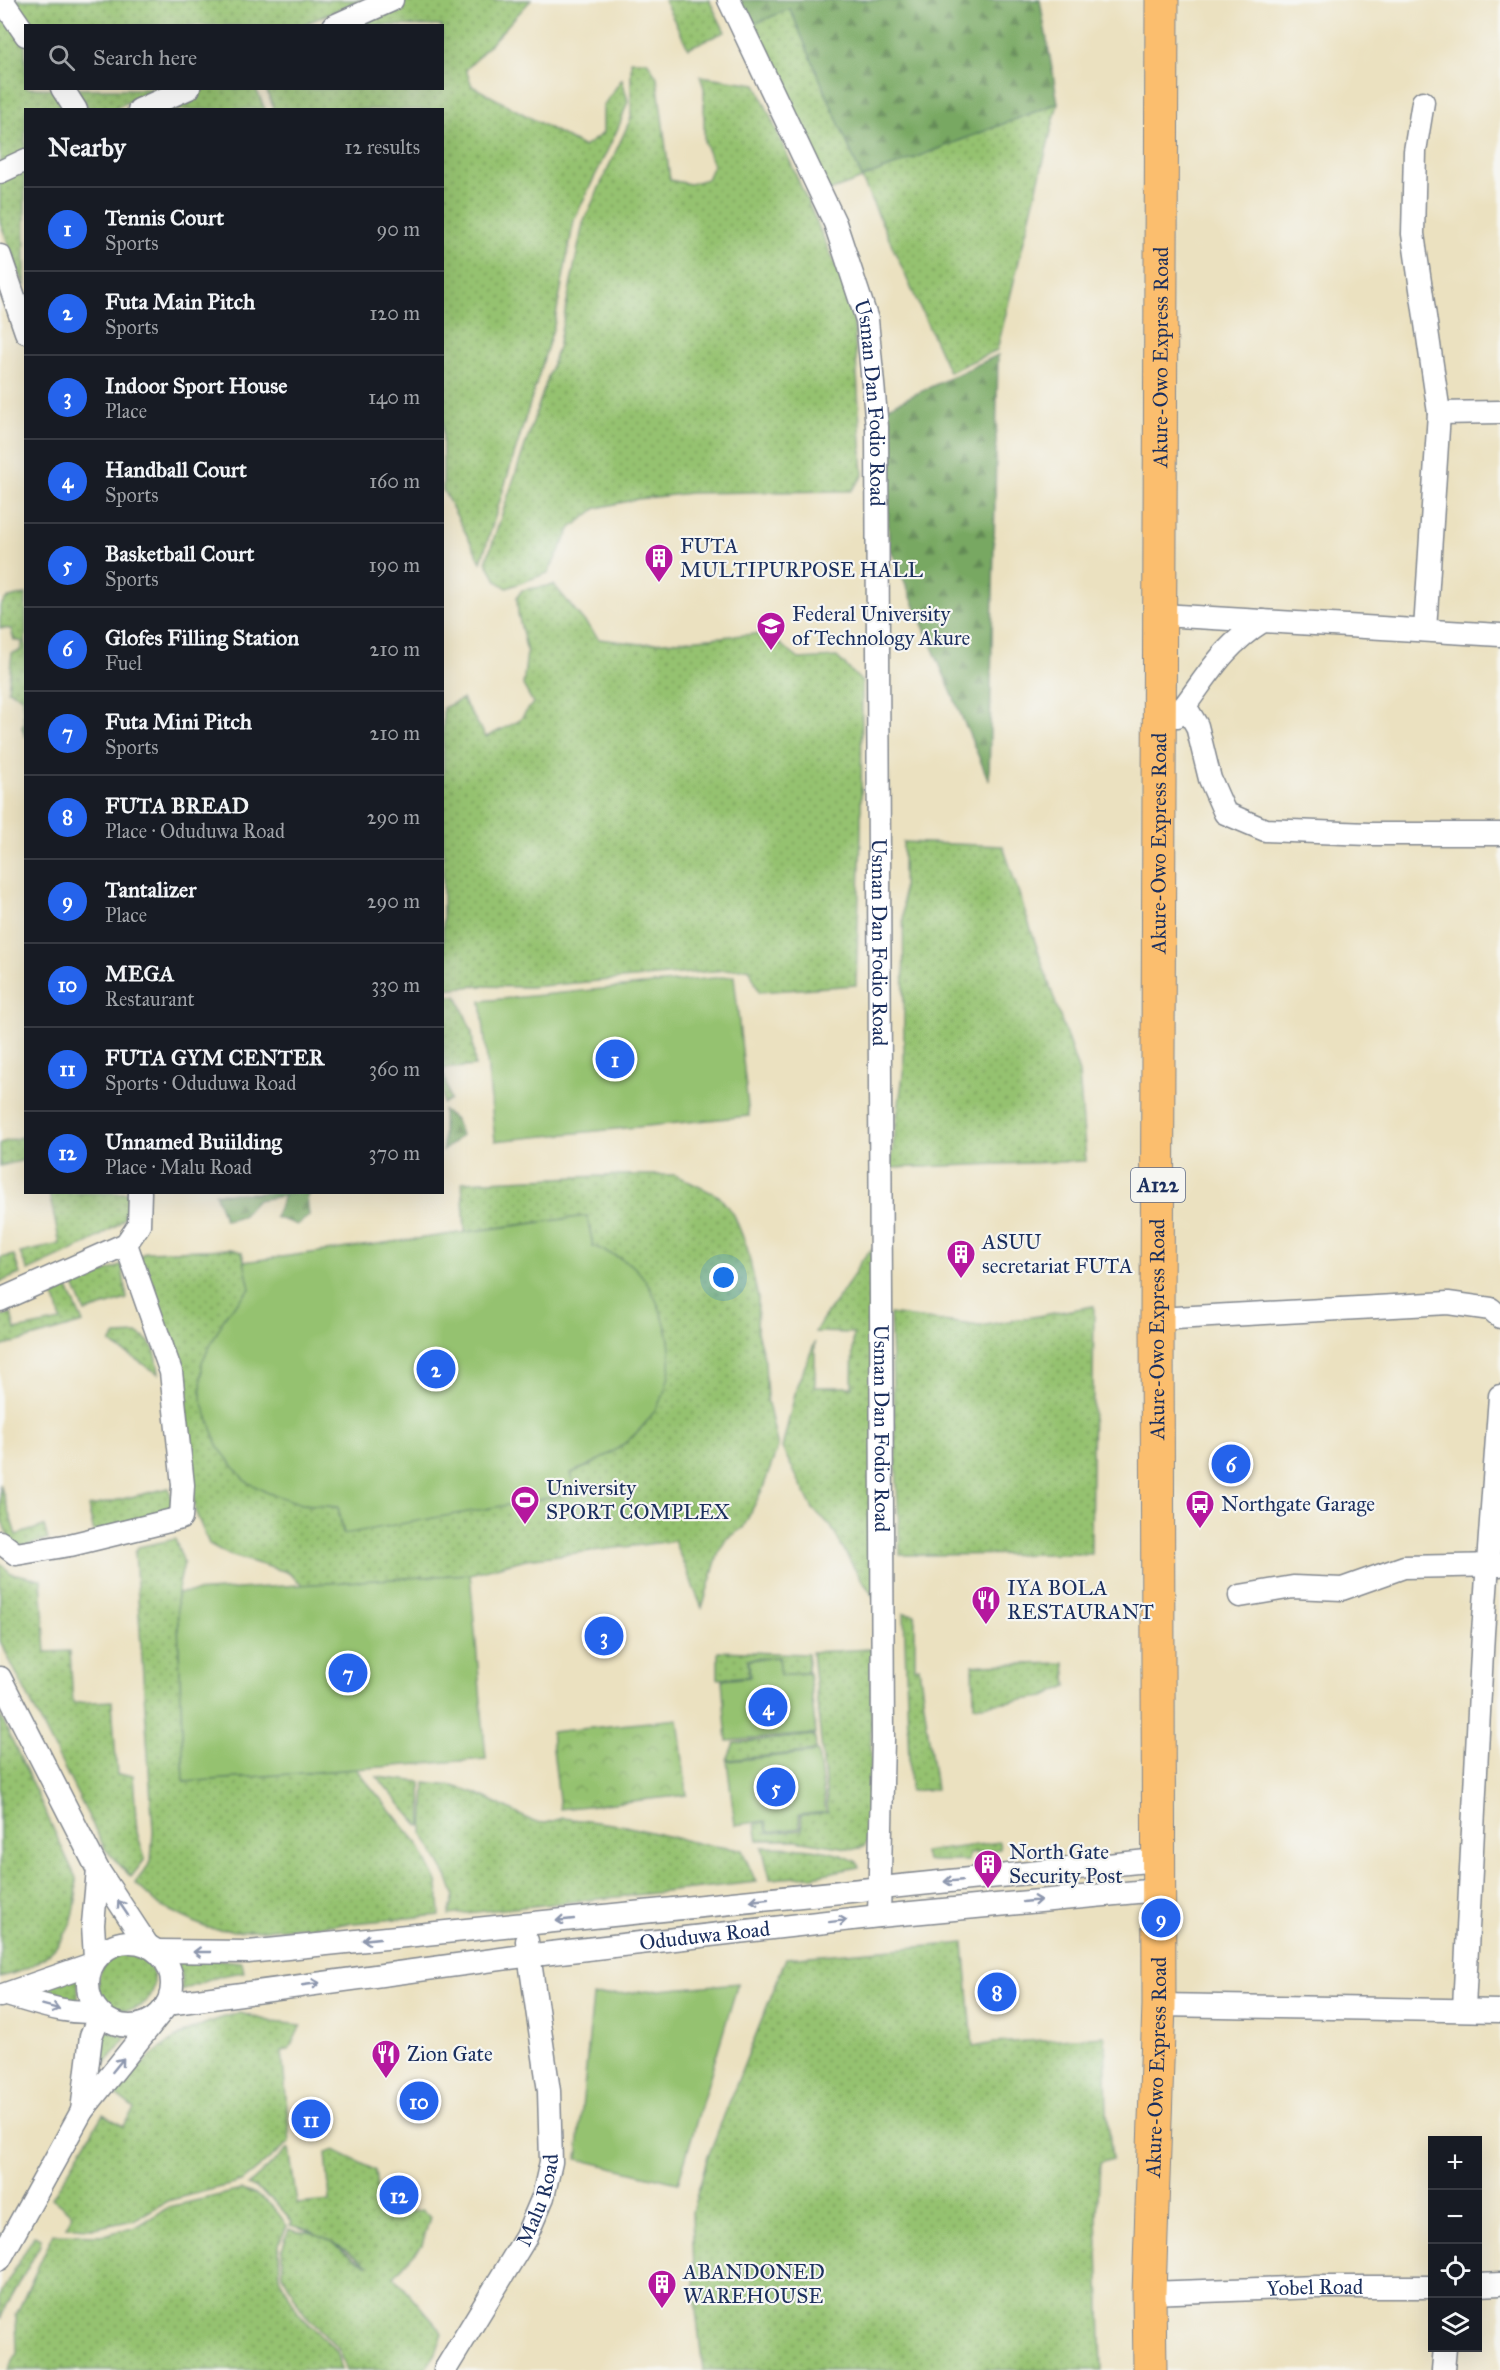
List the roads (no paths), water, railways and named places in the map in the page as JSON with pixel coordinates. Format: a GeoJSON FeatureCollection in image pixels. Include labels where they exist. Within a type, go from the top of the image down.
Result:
{"type":"FeatureCollection","features":[{"type":"Feature","properties":{"kind":"highway","name":"Akure-Owo Express Road"},"geometry":{"type":"LineString","coordinates":[[1150,2370],[1149,2293],[1159,2005],[1157,1319],[1162,615],[1162,0]]}},
{"type":"Feature","properties":{"kind":"street"},"geometry":{"type":"LineString","coordinates":[[2,0],[24,32]]}},
{"type":"Feature","properties":{"kind":"street"},"geometry":{"type":"LineString","coordinates":[[338,24],[392,0]]}},
{"type":"Feature","properties":{"kind":"street","name":"Usman Dan Fodio Road"},"geometry":{"type":"LineString","coordinates":[[729,0],[835,223],[867,320],[877,427],[884,1739],[879,1916]]}},
{"type":"Feature","properties":{"kind":"street"},"geometry":{"type":"LineString","coordinates":[[63,90],[75,108]]}},
{"type":"Feature","properties":{"kind":"street"},"geometry":{"type":"LineString","coordinates":[[143,108],[184,90]]}},
{"type":"Feature","properties":{"kind":"street"},"geometry":{"type":"LineString","coordinates":[[1423,102],[1415,151],[1413,234],[1439,413],[1425,630]]}},
{"type":"Feature","properties":{"kind":"street"},"geometry":{"type":"LineString","coordinates":[[0,172],[24,161]]}},
{"type":"Feature","properties":{"kind":"street"},"geometry":{"type":"LineString","coordinates":[[0,256],[24,326]]}},
{"type":"Feature","properties":{"kind":"street"},"geometry":{"type":"LineString","coordinates":[[1439,413],[1500,412]]}},
{"type":"Feature","properties":{"kind":"street"},"geometry":{"type":"LineString","coordinates":[[1162,615],[1500,634]]}},
{"type":"Feature","properties":{"kind":"street"},"geometry":{"type":"LineString","coordinates":[[1161,737],[1210,668],[1231,644],[1263,621]]}},
{"type":"Feature","properties":{"kind":"street"},"geometry":{"type":"LineString","coordinates":[[1185,706],[1197,726],[1210,779],[1225,813],[1265,830],[1369,834],[1500,834]]}},
{"type":"Feature","properties":{"kind":"street"},"geometry":{"type":"LineString","coordinates":[[0,1300],[126,1244],[139,1225],[140,1194]]}},
{"type":"Feature","properties":{"kind":"street"},"geometry":{"type":"LineString","coordinates":[[0,1542],[16,1554],[70,1545],[181,1518],[183,1485],[171,1372],[126,1244]]}},
{"type":"Feature","properties":{"kind":"street"},"geometry":{"type":"LineString","coordinates":[[1157,1319],[1448,1303],[1491,1309],[1500,1317]]}},
{"type":"Feature","properties":{"kind":"street"},"geometry":{"type":"LineString","coordinates":[[1464,2008],[1480,1715],[1491,1646],[1500,1396]]}},
{"type":"Feature","properties":{"kind":"street"},"geometry":{"type":"LineString","coordinates":[[1240,1596],[1293,1587],[1342,1589],[1404,1567],[1494,1565]]}},
{"type":"Feature","properties":{"kind":"street"},"geometry":{"type":"LineString","coordinates":[[0,1678],[98,1870],[153,1948],[166,1962],[172,1976],[172,1990],[162,2010],[82,2111],[0,2259]]}},
{"type":"Feature","properties":{"kind":"street"},"geometry":{"type":"LineString","coordinates":[[1480,1715],[1500,1702]]}},
{"type":"Feature","properties":{"kind":"street"},"geometry":{"type":"LineString","coordinates":[[98,1870],[93,1924],[93,1962],[87,1980],[89,1997],[98,2013],[113,2023],[128,2027],[144,2024],[162,2010]]}},
{"type":"Feature","properties":{"kind":"street"},"geometry":{"type":"LineString","coordinates":[[1065,1871],[1067,1898]]}},
{"type":"Feature","properties":{"kind":"street"},"geometry":{"type":"LineString","coordinates":[[4,1996],[93,1962],[106,1949],[119,1943],[134,1942],[153,1948],[248,1952],[1065,1871],[1158,1875]]}},
{"type":"Feature","properties":{"kind":"street","name":"Oduduwa Road"},"geometry":{"type":"LineString","coordinates":[[162,2010],[253,1992],[529,1956],[879,1916],[1067,1898],[1158,1875]]}},
{"type":"Feature","properties":{"kind":"street","name":"Malu Road"},"geometry":{"type":"LineString","coordinates":[[445,2370],[526,2238],[543,2197],[551,2162],[552,2127],[538,2007],[525,1925]]}},
{"type":"Feature","properties":{"kind":"street"},"geometry":{"type":"LineString","coordinates":[[4,1996],[78,2013],[98,2013]]}},
{"type":"Feature","properties":{"kind":"street"},"geometry":{"type":"LineString","coordinates":[[1159,2005],[1500,2010]]}},
{"type":"Feature","properties":{"kind":"street"},"geometry":{"type":"LineString","coordinates":[[82,2111],[92,2036],[98,2013]]}},
{"type":"Feature","properties":{"kind":"street"},"geometry":{"type":"LineString","coordinates":[[1482,2285],[1500,2284]]}},
{"type":"Feature","properties":{"kind":"street","name":"Yobel Road"},"geometry":{"type":"LineString","coordinates":[[1149,2293],[1316,2287],[1428,2287]]}},
{"type":"Feature","properties":{"kind":"street"},"geometry":{"type":"LineString","coordinates":[[1443,2370],[1444,2352]]}},
{"type":"Feature","properties":{"kind":"place","name":"FUTA MULTIPURPOSE HALL"},"geometry":{"type":"Point","coordinates":[659,584]}},
{"type":"Feature","properties":{"kind":"place","name":"Federal University of Technology Akure"},"geometry":{"type":"Point","coordinates":[771,652]}},
{"type":"Feature","properties":{"kind":"place","name":"Tennis Court"},"geometry":{"type":"Point","coordinates":[615,1059]}},
{"type":"Feature","properties":{"kind":"place","name":"ASUU secretariat FUTA"},"geometry":{"type":"Point","coordinates":[961,1280]}},
{"type":"Feature","properties":{"kind":"place","name":"Futa Main Pitch"},"geometry":{"type":"Point","coordinates":[436,1369]}},
{"type":"Feature","properties":{"kind":"place","name":"Glofes Filling Station"},"geometry":{"type":"Point","coordinates":[1231,1464]}},
{"type":"Feature","properties":{"kind":"place","name":"University SPORT COMPLEX"},"geometry":{"type":"Point","coordinates":[525,1526]}},
{"type":"Feature","properties":{"kind":"place","name":"Northgate Garage"},"geometry":{"type":"Point","coordinates":[1200,1530]}},
{"type":"Feature","properties":{"kind":"place","name":"IYA BOLA RESTAURANT"},"geometry":{"type":"Point","coordinates":[986,1626]}},
{"type":"Feature","properties":{"kind":"place","name":"Indoor Sport House"},"geometry":{"type":"Point","coordinates":[604,1636]}},
{"type":"Feature","properties":{"kind":"place","name":"Futa Mini Pitch"},"geometry":{"type":"Point","coordinates":[348,1673]}},
{"type":"Feature","properties":{"kind":"place","name":"Handball Court"},"geometry":{"type":"Point","coordinates":[768,1707]}},
{"type":"Feature","properties":{"kind":"place","name":"Basketball Court"},"geometry":{"type":"Point","coordinates":[776,1787]}},
{"type":"Feature","properties":{"kind":"place","name":"North Gate Security Post"},"geometry":{"type":"Point","coordinates":[988,1890]}},
{"type":"Feature","properties":{"kind":"place","name":"Tantalizer"},"geometry":{"type":"Point","coordinates":[1161,1918]}},
{"type":"Feature","properties":{"kind":"place","name":"FUTA BREAD"},"geometry":{"type":"Point","coordinates":[997,1992]}},
{"type":"Feature","properties":{"kind":"place","name":"Zion Gate"},"geometry":{"type":"Point","coordinates":[386,2080]}},
{"type":"Feature","properties":{"kind":"place","name":"MEGA"},"geometry":{"type":"Point","coordinates":[419,2101]}},
{"type":"Feature","properties":{"kind":"place","name":"FUTA GYM CENTER"},"geometry":{"type":"Point","coordinates":[311,2119]}},
{"type":"Feature","properties":{"kind":"place","name":"Unnamed Buiilding"},"geometry":{"type":"Point","coordinates":[399,2195]}},
{"type":"Feature","properties":{"kind":"place","name":"ABANDONED WAREHOUSE"},"geometry":{"type":"Point","coordinates":[662,2310]}}]}
